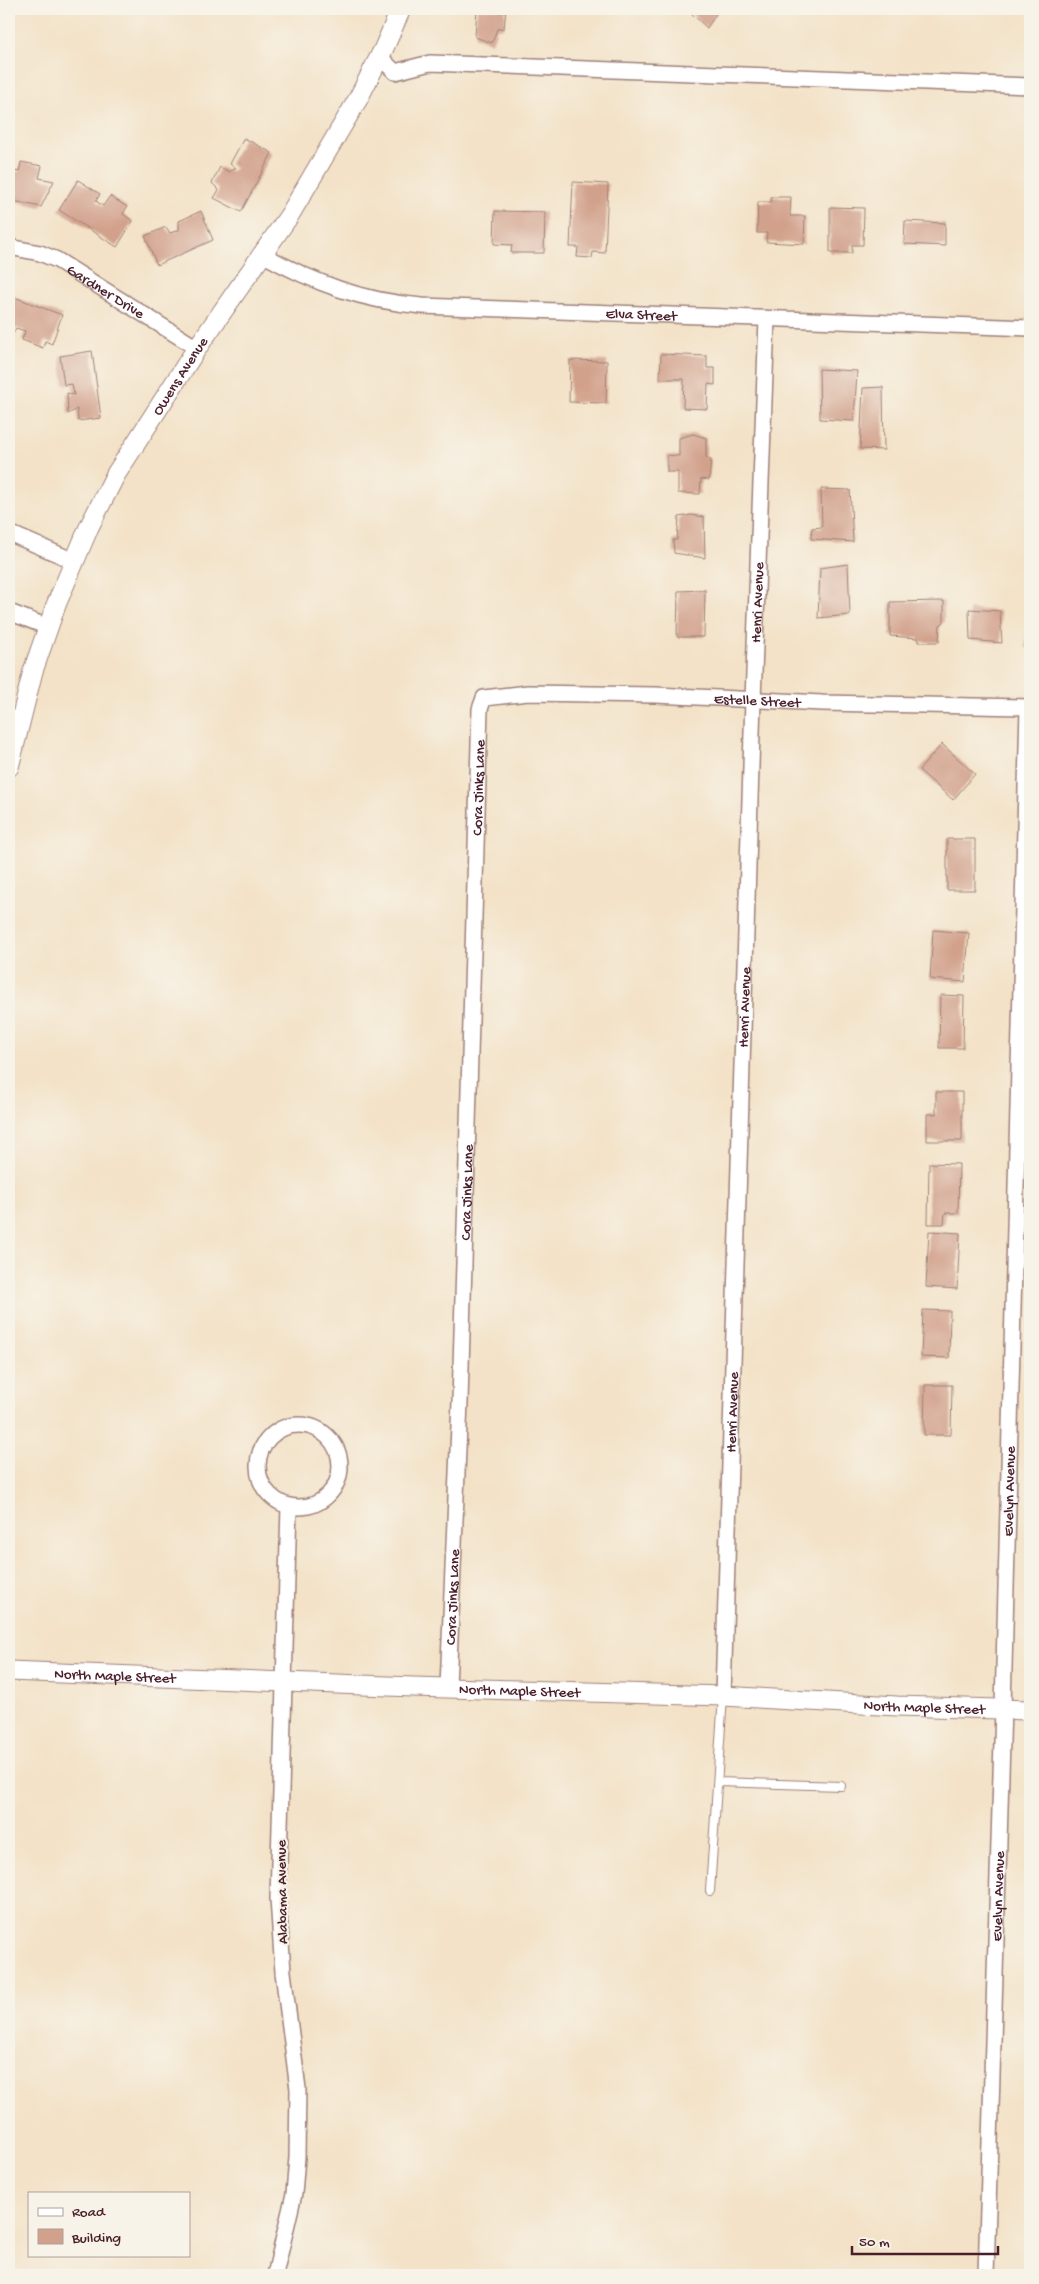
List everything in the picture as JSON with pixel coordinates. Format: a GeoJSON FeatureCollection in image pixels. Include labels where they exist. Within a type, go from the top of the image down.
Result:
{"type":"FeatureCollection","features":[{"type":"Feature","properties":{"kind":"street","name":"Owens Avenue"},"geometry":{"type":"LineString","coordinates":[[9,767],[33,671],[48,627],[74,561],[116,474],[197,348],[289,216],[358,99],[401,9]]}},
{"type":"Feature","properties":{"kind":"street"},"geometry":{"type":"LineString","coordinates":[[380,56],[395,72],[430,63],[1030,86]]}},
{"type":"Feature","properties":{"kind":"street","name":"Gardner Drive"},"geometry":{"type":"LineString","coordinates":[[9,246],[40,253],[57,260],[197,348]]}},
{"type":"Feature","properties":{"kind":"street","name":"Elva Street"},"geometry":{"type":"LineString","coordinates":[[262,254],[298,274],[349,293],[386,303],[422,306],[1030,328]]}},
{"type":"Feature","properties":{"kind":"street","name":"Henri Avenue"},"geometry":{"type":"LineString","coordinates":[[723,1696],[753,700],[767,319]]}},
{"type":"Feature","properties":{"kind":"street"},"geometry":{"type":"LineString","coordinates":[[9,533],[74,561]]}},
{"type":"Feature","properties":{"kind":"street"},"geometry":{"type":"LineString","coordinates":[[9,612],[48,627]]}},
{"type":"Feature","properties":{"kind":"street","name":"Estelle Street"},"geometry":{"type":"LineString","coordinates":[[484,698],[528,693],[655,694],[822,703],[1029,707]]}},
{"type":"Feature","properties":{"kind":"street","name":"Cora Jinks Lane"},"geometry":{"type":"LineString","coordinates":[[448,1687],[460,1402],[479,729],[480,709],[484,698]]}},
{"type":"Feature","properties":{"kind":"street","name":"Evelyn Avenue"},"geometry":{"type":"LineString","coordinates":[[986,2275],[1029,707]]}},
{"type":"Feature","properties":{"kind":"street"},"geometry":{"type":"LineString","coordinates":[[299,1425],[312,1427],[324,1434],[334,1444],[340,1457],[340,1471],[336,1485],[328,1496],[316,1504],[302,1508],[288,1506],[277,1501],[267,1492],[258,1468],[260,1455],[266,1443],[274,1434],[286,1428],[299,1425]]}},
{"type":"Feature","properties":{"kind":"street","name":"Alabama Avenue"},"geometry":{"type":"LineString","coordinates":[[276,2275],[294,2194],[297,2157],[298,2089],[283,1972],[278,1898],[288,1506]]}},
{"type":"Feature","properties":{"kind":"street","name":"North Maple Street"},"geometry":{"type":"LineString","coordinates":[[9,1671],[723,1696],[897,1706],[1030,1710]]}},
{"type":"Feature","properties":{"kind":"lane"},"geometry":{"type":"LineString","coordinates":[[710,1891],[719,1782],[723,1696]]}},
{"type":"Feature","properties":{"kind":"lane"},"geometry":{"type":"LineString","coordinates":[[719,1782],[841,1786]]}},
{"type":"Feature","properties":{"kind":"building"},"geometry":{"type":"Polygon","coordinates":[[[477,9],[506,9],[504,28],[497,29],[492,43],[475,37],[477,9]]]}},
{"type":"Feature","properties":{"kind":"building"},"geometry":{"type":"Polygon","coordinates":[[[695,9],[714,9],[717,12],[707,28],[691,13],[695,9]]]}},
{"type":"Feature","properties":{"kind":"building"},"geometry":{"type":"Polygon","coordinates":[[[244,138],[272,153],[241,212],[214,198],[219,190],[212,183],[220,167],[229,172],[236,168],[230,164],[244,138]]]}},
{"type":"Feature","properties":{"kind":"building"},"geometry":{"type":"Polygon","coordinates":[[[21,162],[42,166],[39,178],[54,181],[41,207],[9,200],[9,170],[19,172],[21,162]]]}},
{"type":"Feature","properties":{"kind":"building"},"geometry":{"type":"Polygon","coordinates":[[[78,180],[100,194],[96,201],[103,206],[110,196],[127,207],[123,214],[133,221],[117,247],[59,210],[78,180]]]}},
{"type":"Feature","properties":{"kind":"building"},"geometry":{"type":"Polygon","coordinates":[[[573,182],[608,184],[605,253],[593,252],[592,258],[577,257],[578,247],[570,247],[573,182]]]}},
{"type":"Feature","properties":{"kind":"building"},"geometry":{"type":"Polygon","coordinates":[[[771,197],[791,197],[790,216],[805,216],[804,244],[766,242],[767,233],[757,233],[758,202],[771,202],[771,197]]]}},
{"type":"Feature","properties":{"kind":"building"},"geometry":{"type":"Polygon","coordinates":[[[830,207],[864,208],[863,245],[852,245],[852,253],[830,253],[830,207]]]}},
{"type":"Feature","properties":{"kind":"building"},"geometry":{"type":"Polygon","coordinates":[[[201,211],[213,240],[157,265],[145,236],[166,227],[170,233],[179,230],[179,221],[201,211]]]}},
{"type":"Feature","properties":{"kind":"building"},"geometry":{"type":"Polygon","coordinates":[[[495,211],[545,212],[544,253],[511,253],[512,245],[494,244],[495,211]]]}},
{"type":"Feature","properties":{"kind":"building"},"geometry":{"type":"Polygon","coordinates":[[[905,221],[945,223],[945,246],[904,244],[905,221]]]}},
{"type":"Feature","properties":{"kind":"building"},"geometry":{"type":"Polygon","coordinates":[[[9,295],[62,315],[52,344],[45,341],[43,348],[22,340],[25,331],[16,328],[13,334],[9,333],[9,295]]]}},
{"type":"Feature","properties":{"kind":"building"},"geometry":{"type":"Polygon","coordinates":[[[92,351],[101,418],[78,421],[77,409],[68,414],[67,393],[74,395],[72,384],[64,385],[60,356],[92,351]]]}},
{"type":"Feature","properties":{"kind":"building"},"geometry":{"type":"Polygon","coordinates":[[[661,354],[707,356],[707,368],[715,368],[715,385],[708,384],[707,409],[683,408],[684,379],[660,379],[661,354]]]}},
{"type":"Feature","properties":{"kind":"building"},"geometry":{"type":"Polygon","coordinates":[[[570,360],[607,361],[606,403],[569,402],[570,360]]]}},
{"type":"Feature","properties":{"kind":"building"},"geometry":{"type":"Polygon","coordinates":[[[819,369],[857,371],[854,421],[820,419],[819,369]]]}},
{"type":"Feature","properties":{"kind":"building"},"geometry":{"type":"Polygon","coordinates":[[[883,387],[884,450],[860,449],[863,388],[883,387]]]}},
{"type":"Feature","properties":{"kind":"building"},"geometry":{"type":"Polygon","coordinates":[[[693,434],[706,438],[706,457],[711,460],[709,480],[701,479],[700,494],[678,493],[678,472],[667,472],[667,455],[679,456],[679,438],[693,434]]]}},
{"type":"Feature","properties":{"kind":"building"},"geometry":{"type":"Polygon","coordinates":[[[821,489],[850,490],[853,542],[811,539],[812,528],[822,527],[821,489]]]}},
{"type":"Feature","properties":{"kind":"building"},"geometry":{"type":"Polygon","coordinates":[[[691,515],[704,517],[705,558],[674,553],[673,540],[677,540],[679,517],[691,515]]]}},
{"type":"Feature","properties":{"kind":"building"},"geometry":{"type":"Polygon","coordinates":[[[848,564],[850,615],[818,618],[820,568],[848,564]]]}},
{"type":"Feature","properties":{"kind":"building"},"geometry":{"type":"Polygon","coordinates":[[[705,590],[704,637],[677,637],[678,591],[705,590]]]}},
{"type":"Feature","properties":{"kind":"building"},"geometry":{"type":"Polygon","coordinates":[[[944,601],[944,622],[940,625],[939,642],[919,642],[918,638],[890,636],[890,602],[944,601]]]}},
{"type":"Feature","properties":{"kind":"building"},"geometry":{"type":"Polygon","coordinates":[[[969,609],[1000,611],[1002,643],[970,640],[969,609]]]}},
{"type":"Feature","properties":{"kind":"building"},"geometry":{"type":"Polygon","coordinates":[[[1028,622],[1030,622],[1030,648],[1025,648],[1028,622]]]}},
{"type":"Feature","properties":{"kind":"building"},"geometry":{"type":"Polygon","coordinates":[[[942,744],[975,774],[953,800],[919,770],[942,744]]]}},
{"type":"Feature","properties":{"kind":"building"},"geometry":{"type":"Polygon","coordinates":[[[947,839],[975,839],[975,890],[947,890],[947,839]]]}},
{"type":"Feature","properties":{"kind":"building"},"geometry":{"type":"Polygon","coordinates":[[[933,930],[969,933],[965,982],[930,979],[933,930]]]}},
{"type":"Feature","properties":{"kind":"building"},"geometry":{"type":"Polygon","coordinates":[[[940,995],[964,996],[963,1048],[939,1048],[940,995]]]}},
{"type":"Feature","properties":{"kind":"building"},"geometry":{"type":"Polygon","coordinates":[[[936,1092],[962,1092],[962,1141],[927,1141],[927,1114],[936,1114],[936,1092]]]}},
{"type":"Feature","properties":{"kind":"building"},"geometry":{"type":"Polygon","coordinates":[[[929,1163],[959,1164],[958,1213],[945,1213],[944,1224],[928,1224],[929,1163]]]}},
{"type":"Feature","properties":{"kind":"building"},"geometry":{"type":"Polygon","coordinates":[[[929,1231],[960,1233],[957,1289],[926,1287],[929,1231]]]}},
{"type":"Feature","properties":{"kind":"building"},"geometry":{"type":"Polygon","coordinates":[[[923,1310],[950,1311],[949,1358],[921,1357],[923,1310]]]}},
{"type":"Feature","properties":{"kind":"building"},"geometry":{"type":"Polygon","coordinates":[[[925,1385],[952,1385],[951,1435],[924,1435],[925,1385]]]}}]}
